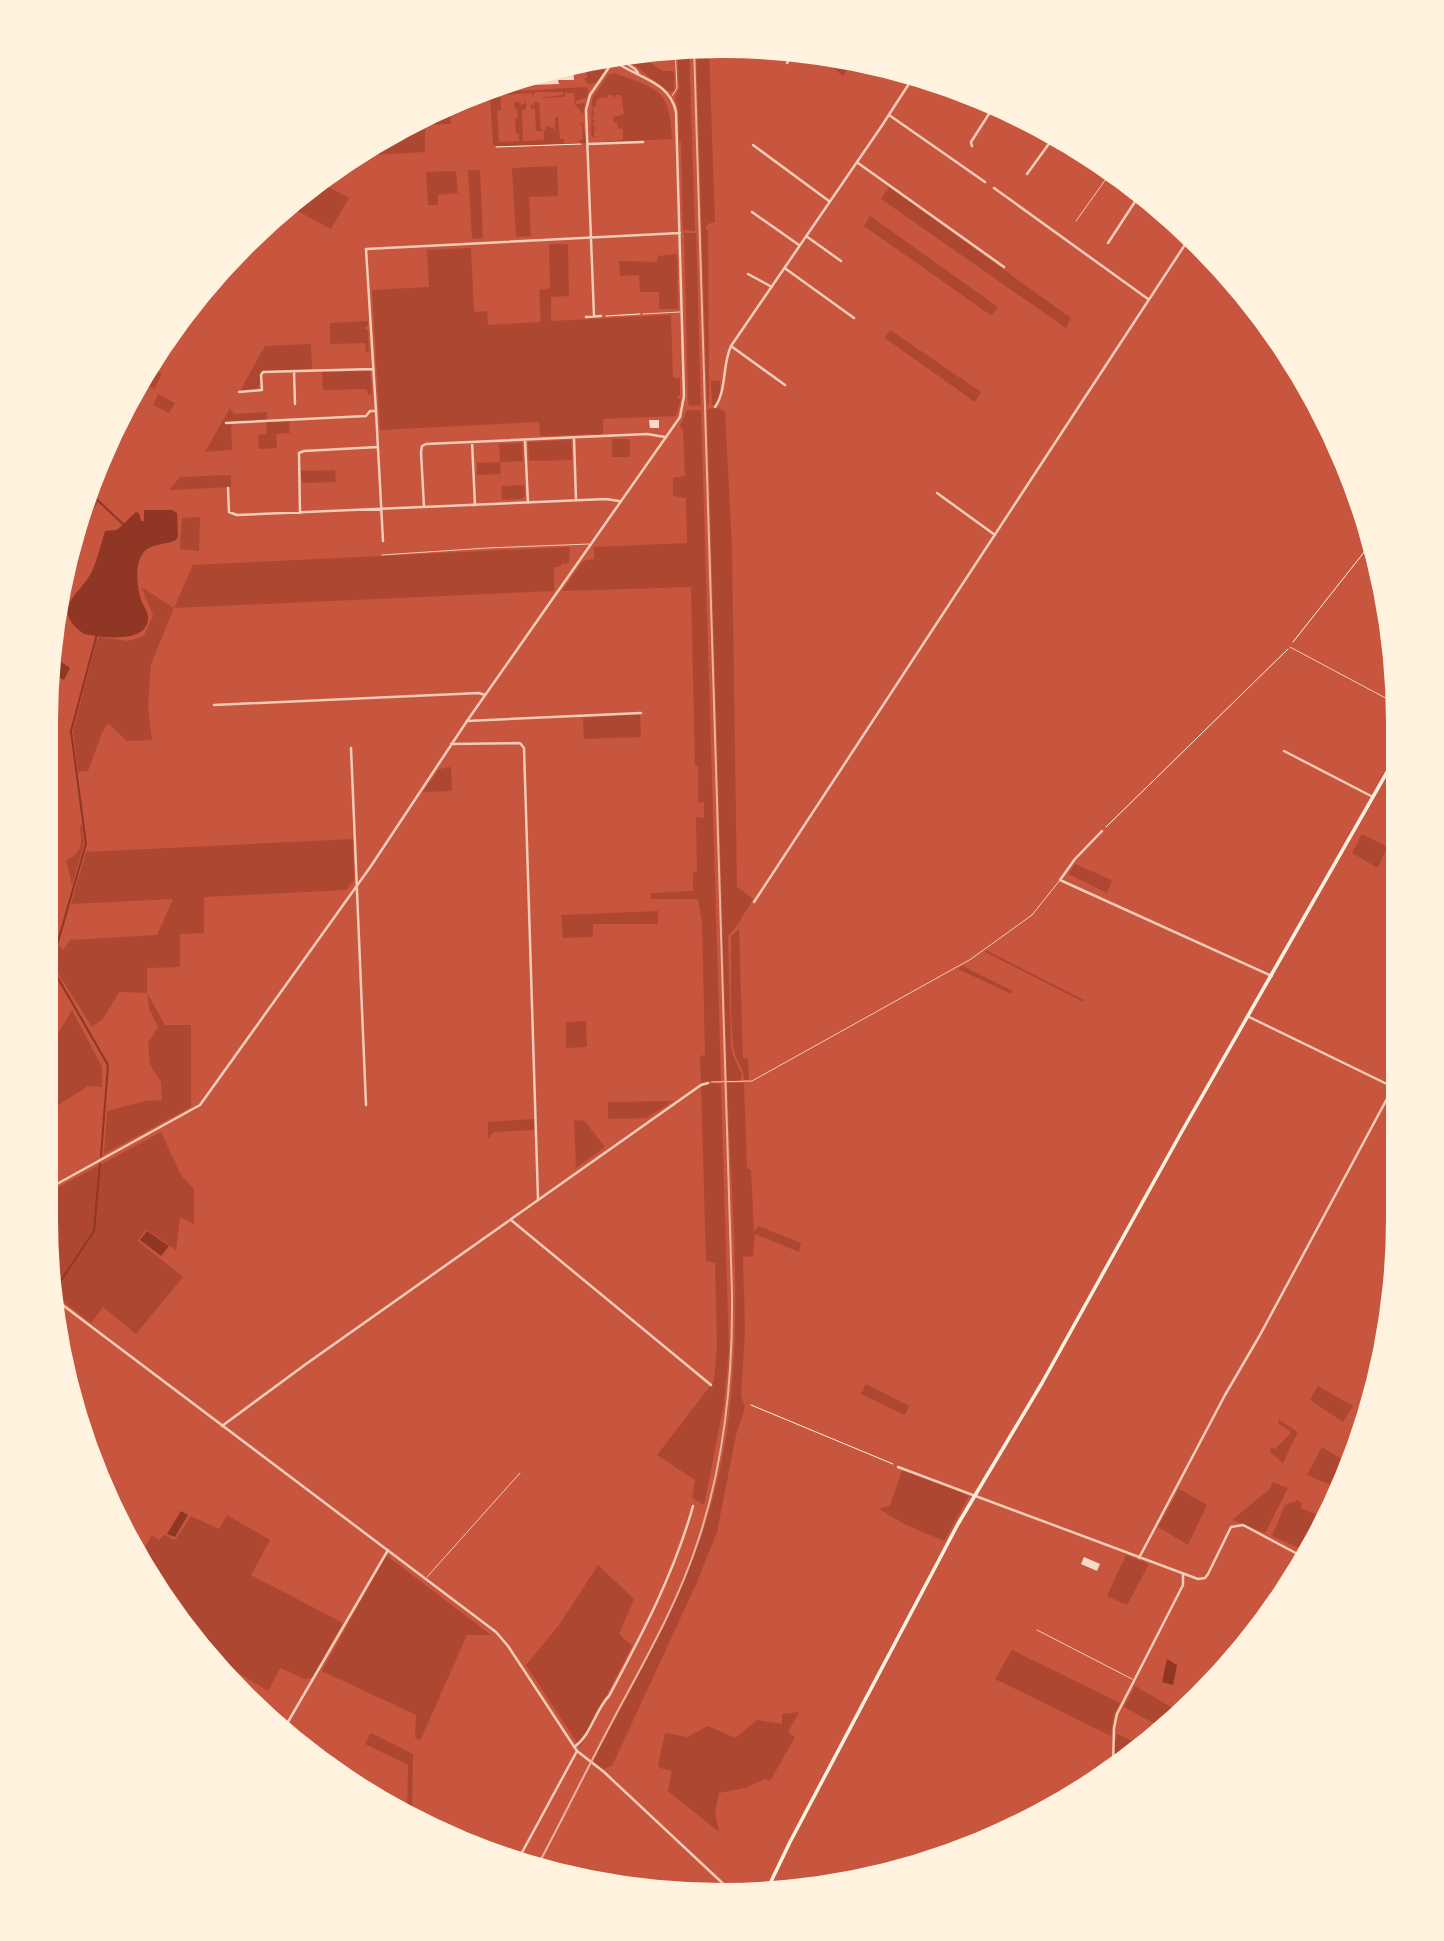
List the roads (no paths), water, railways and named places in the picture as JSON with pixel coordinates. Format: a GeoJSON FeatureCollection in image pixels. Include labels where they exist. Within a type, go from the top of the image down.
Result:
{"type":"FeatureCollection","features":[{"type":"Feature","properties":{"kind":"main road"},"geometry":{"type":"LineString","coordinates":[[771,1881],[795,1831],[975,1496],[1042,1383],[1386,774]]}},
{"type":"Feature","properties":{"kind":"street"},"geometry":{"type":"LineString","coordinates":[[628,64],[638,73]]}},
{"type":"Feature","properties":{"kind":"street"},"geometry":{"type":"LineString","coordinates":[[58,1183],[197,1108],[357,885],[451,744],[676,425],[683,407],[676,112],[671,97],[661,87],[622,65]]}},
{"type":"Feature","properties":{"kind":"street"},"geometry":{"type":"LineString","coordinates":[[594,316],[588,101],[609,68]]}},
{"type":"Feature","properties":{"kind":"street"},"geometry":{"type":"LineString","coordinates":[[715,407],[721,396],[724,368],[731,346],[909,85]]}},
{"type":"Feature","properties":{"kind":"street"},"geometry":{"type":"LineString","coordinates":[[972,146],[971,142],[989,114]]}},
{"type":"Feature","properties":{"kind":"street"},"geometry":{"type":"LineString","coordinates":[[889,115],[985,182]]}},
{"type":"Feature","properties":{"kind":"street"},"geometry":{"type":"LineString","coordinates":[[588,144],[643,142]]}},
{"type":"Feature","properties":{"kind":"street"},"geometry":{"type":"LineString","coordinates":[[1027,174],[1049,144]]}},
{"type":"Feature","properties":{"kind":"street"},"geometry":{"type":"LineString","coordinates":[[753,145],[830,201]]}},
{"type":"Feature","properties":{"kind":"street"},"geometry":{"type":"LineString","coordinates":[[857,162],[1004,267]]}},
{"type":"Feature","properties":{"kind":"street"},"geometry":{"type":"LineString","coordinates":[[994,188],[1149,300]]}},
{"type":"Feature","properties":{"kind":"street"},"geometry":{"type":"LineString","coordinates":[[1108,243],[1135,202]]}},
{"type":"Feature","properties":{"kind":"street"},"geometry":{"type":"LineString","coordinates":[[752,212],[799,245]]}},
{"type":"Feature","properties":{"kind":"street"},"geometry":{"type":"LineString","coordinates":[[383,541],[366,249],[680,233]]}},
{"type":"Feature","properties":{"kind":"street"},"geometry":{"type":"LineString","coordinates":[[806,236],[841,261]]}},
{"type":"Feature","properties":{"kind":"street"},"geometry":{"type":"LineString","coordinates":[[754,902],[1185,245]]}},
{"type":"Feature","properties":{"kind":"street"},"geometry":{"type":"LineString","coordinates":[[785,268],[854,318]]}},
{"type":"Feature","properties":{"kind":"street"},"geometry":{"type":"LineString","coordinates":[[748,274],[772,287]]}},
{"type":"Feature","properties":{"kind":"street"},"geometry":{"type":"LineString","coordinates":[[586,317],[601,316]]}},
{"type":"Feature","properties":{"kind":"street"},"geometry":{"type":"LineString","coordinates":[[731,346],[785,385]]}},
{"type":"Feature","properties":{"kind":"street"},"geometry":{"type":"LineString","coordinates":[[239,392],[262,390],[261,375],[264,372],[373,369]]}},
{"type":"Feature","properties":{"kind":"street"},"geometry":{"type":"LineString","coordinates":[[294,371],[295,404]]}},
{"type":"Feature","properties":{"kind":"street"},"geometry":{"type":"LineString","coordinates":[[226,423],[366,416],[370,411],[376,411]]}},
{"type":"Feature","properties":{"kind":"street"},"geometry":{"type":"LineString","coordinates":[[424,507],[422,446],[429,444],[646,434],[666,438]]}},
{"type":"Feature","properties":{"kind":"street"},"geometry":{"type":"LineString","coordinates":[[574,438],[576,500]]}},
{"type":"Feature","properties":{"kind":"street"},"geometry":{"type":"LineString","coordinates":[[525,440],[528,503]]}},
{"type":"Feature","properties":{"kind":"street"},"geometry":{"type":"LineString","coordinates":[[472,442],[475,505]]}},
{"type":"Feature","properties":{"kind":"street"},"geometry":{"type":"LineString","coordinates":[[300,513],[297,457],[300,452],[378,447]]}},
{"type":"Feature","properties":{"kind":"street"},"geometry":{"type":"LineString","coordinates":[[228,488],[229,512],[232,514],[576,500],[612,499],[620,502]]}},
{"type":"Feature","properties":{"kind":"street"},"geometry":{"type":"LineString","coordinates":[[937,493],[995,535]]}},
{"type":"Feature","properties":{"kind":"street"},"geometry":{"type":"LineString","coordinates":[[214,705],[479,693],[485,695]]}},
{"type":"Feature","properties":{"kind":"street"},"geometry":{"type":"LineString","coordinates":[[467,721],[642,713]]}},
{"type":"Feature","properties":{"kind":"street"},"geometry":{"type":"LineString","coordinates":[[451,744],[520,743],[524,748],[538,1199]]}},
{"type":"Feature","properties":{"kind":"street"},"geometry":{"type":"LineString","coordinates":[[351,748],[366,1105]]}},
{"type":"Feature","properties":{"kind":"street"},"geometry":{"type":"LineString","coordinates":[[1284,751],[1373,797]]}},
{"type":"Feature","properties":{"kind":"street"},"geometry":{"type":"LineString","coordinates":[[1102,831],[1075,859],[1060,880],[1272,976]]}},
{"type":"Feature","properties":{"kind":"street"},"geometry":{"type":"LineString","coordinates":[[1248,1017],[1386,1085]]}},
{"type":"Feature","properties":{"kind":"street"},"geometry":{"type":"LineString","coordinates":[[222,1426],[538,1199],[701,1085],[708,1083]]}},
{"type":"Feature","properties":{"kind":"street"},"geometry":{"type":"LineString","coordinates":[[1139,1558],[1224,1395],[1261,1335],[1386,1100]]}},
{"type":"Feature","properties":{"kind":"street"},"geometry":{"type":"LineString","coordinates":[[510,1219],[711,1385]]}},
{"type":"Feature","properties":{"kind":"street"},"geometry":{"type":"LineString","coordinates":[[63,1305],[503,1639],[576,1749],[722,1883]]}},
{"type":"Feature","properties":{"kind":"street"},"geometry":{"type":"LineString","coordinates":[[898,1467],[1183,1576],[1205,1578],[1231,1527],[1236,1525],[1243,1524],[1296,1553]]}},
{"type":"Feature","properties":{"kind":"street"},"geometry":{"type":"LineString","coordinates":[[522,1852],[576,1749],[609,1696],[665,1587],[693,1506]]}},
{"type":"Feature","properties":{"kind":"street"},"geometry":{"type":"LineString","coordinates":[[288,1721],[388,1550]]}},
{"type":"Feature","properties":{"kind":"street"},"geometry":{"type":"LineString","coordinates":[[1114,1755],[1117,1714],[1183,1585],[1183,1576]]}},
{"type":"Feature","properties":{"kind":"lane"},"geometry":{"type":"LineString","coordinates":[[671,97],[677,88],[676,59]]}},
{"type":"Feature","properties":{"kind":"lane"},"geometry":{"type":"LineString","coordinates":[[1076,220],[1105,180]]}},
{"type":"Feature","properties":{"kind":"lane"},"geometry":{"type":"LineString","coordinates":[[643,314],[682,312]]}},
{"type":"Feature","properties":{"kind":"lane"},"geometry":{"type":"LineString","coordinates":[[382,555],[591,545]]}},
{"type":"Feature","properties":{"kind":"lane"},"geometry":{"type":"LineString","coordinates":[[1290,647],[1385,698]]}},
{"type":"Feature","properties":{"kind":"lane"},"geometry":{"type":"LineString","coordinates":[[708,1083],[752,1081],[971,959],[1032,915],[1060,880]]}},
{"type":"Feature","properties":{"kind":"lane"},"geometry":{"type":"LineString","coordinates":[[426,1578],[520,1473]]}},
{"type":"Feature","properties":{"kind":"lane"},"geometry":{"type":"LineString","coordinates":[[1037,1630],[1134,1680]]}},
{"type":"Feature","properties":{"kind":"waterway"},"geometry":{"type":"LineString","coordinates":[[96,499],[123,524]]}},
{"type":"Feature","properties":{"kind":"waterway"},"geometry":{"type":"LineString","coordinates":[[58,942],[86,844],[71,731],[97,634]]}},
{"type":"Feature","properties":{"kind":"waterway"},"geometry":{"type":"LineString","coordinates":[[58,978],[108,1065],[101,1156]]}},
{"type":"Feature","properties":{"kind":"waterway"},"geometry":{"type":"LineString","coordinates":[[61,1280],[94,1231],[100,1164]]}},
{"type":"Feature","properties":{"kind":"railway"},"geometry":{"type":"LineString","coordinates":[[541,1858],[681,1587],[698,1541],[715,1480],[729,1388],[732,1294],[694,59]]}}]}
